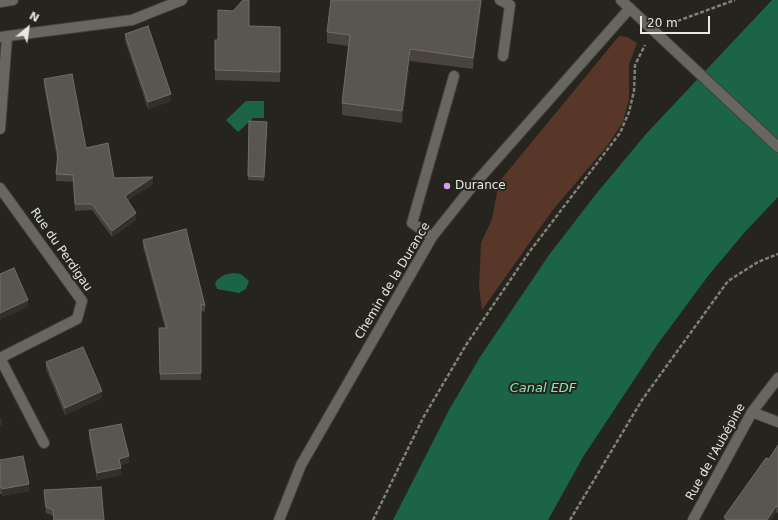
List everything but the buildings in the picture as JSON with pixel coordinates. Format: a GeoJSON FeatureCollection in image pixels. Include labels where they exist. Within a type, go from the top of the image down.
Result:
{"type":"FeatureCollection","features":[{"type":"Feature","properties":{"kind":"street"},"geometry":{"type":"LineString","coordinates":[[0,2],[13,0]]}},
{"type":"Feature","properties":{"kind":"street"},"geometry":{"type":"LineString","coordinates":[[0,129],[4,37],[132,20],[182,0]]}},
{"type":"Feature","properties":{"kind":"street"},"geometry":{"type":"LineString","coordinates":[[500,0],[510,5],[502,56]]}},
{"type":"Feature","properties":{"kind":"street"},"geometry":{"type":"LineString","coordinates":[[621,0],[666,44],[778,147]]}},
{"type":"Feature","properties":{"kind":"street","name":"Chemin de la Durance"},"geometry":{"type":"LineString","coordinates":[[279,520],[301,465],[432,237],[476,183],[630,8]]}},
{"type":"Feature","properties":{"kind":"street"},"geometry":{"type":"LineString","coordinates":[[432,237],[412,223],[454,76]]}},
{"type":"Feature","properties":{"kind":"street","name":"Rue du Perdigau"},"geometry":{"type":"LineString","coordinates":[[0,188],[82,301],[77,319],[0,358]]}},
{"type":"Feature","properties":{"kind":"street"},"geometry":{"type":"LineString","coordinates":[[0,358],[44,443]]}},
{"type":"Feature","properties":{"kind":"street","name":"Rue de l'Aubépine"},"geometry":{"type":"LineString","coordinates":[[693,520],[752,412],[778,378]]}},
{"type":"Feature","properties":{"kind":"street"},"geometry":{"type":"LineString","coordinates":[[752,412],[778,422]]}},
{"type":"Feature","properties":{"kind":"path"},"geometry":{"type":"LineString","coordinates":[[373,520],[423,418],[466,345],[530,251],[620,133],[629,112],[634,91],[635,65],[652,30],[735,0]]}},
{"type":"Feature","properties":{"kind":"path"},"geometry":{"type":"LineString","coordinates":[[570,520],[642,400],[728,281],[758,262],[778,254]]}},
{"type":"Feature","properties":{"kind":"shaded area"},"geometry":{"type":"Polygon","coordinates":[[[619,36],[627,37],[637,43],[629,65],[629,99],[623,122],[607,146],[552,211],[482,310],[479,287],[481,243],[492,219],[499,182],[619,36]]]}},
{"type":"Feature","properties":{"kind":"water","name":"Canal EDF"},"geometry":{"type":"Polygon","coordinates":[[[772,0],[778,0],[778,197],[744,233],[708,276],[657,345],[583,457],[548,520],[393,520],[449,410],[480,357],[549,255],[596,194],[646,134],[772,0]]]}},
{"type":"Feature","properties":{"kind":"water"},"geometry":{"type":"Polygon","coordinates":[[[246,101],[264,101],[264,118],[253,118],[238,132],[226,120],[246,101]]]}},
{"type":"Feature","properties":{"kind":"water"},"geometry":{"type":"Polygon","coordinates":[[[233,273],[241,274],[249,281],[246,289],[239,293],[217,289],[215,283],[218,279],[224,275],[233,273]]]}},
{"type":"Feature","properties":{"kind":"place","name":"Durance"},"geometry":{"type":"Point","coordinates":[447,186]}}]}
